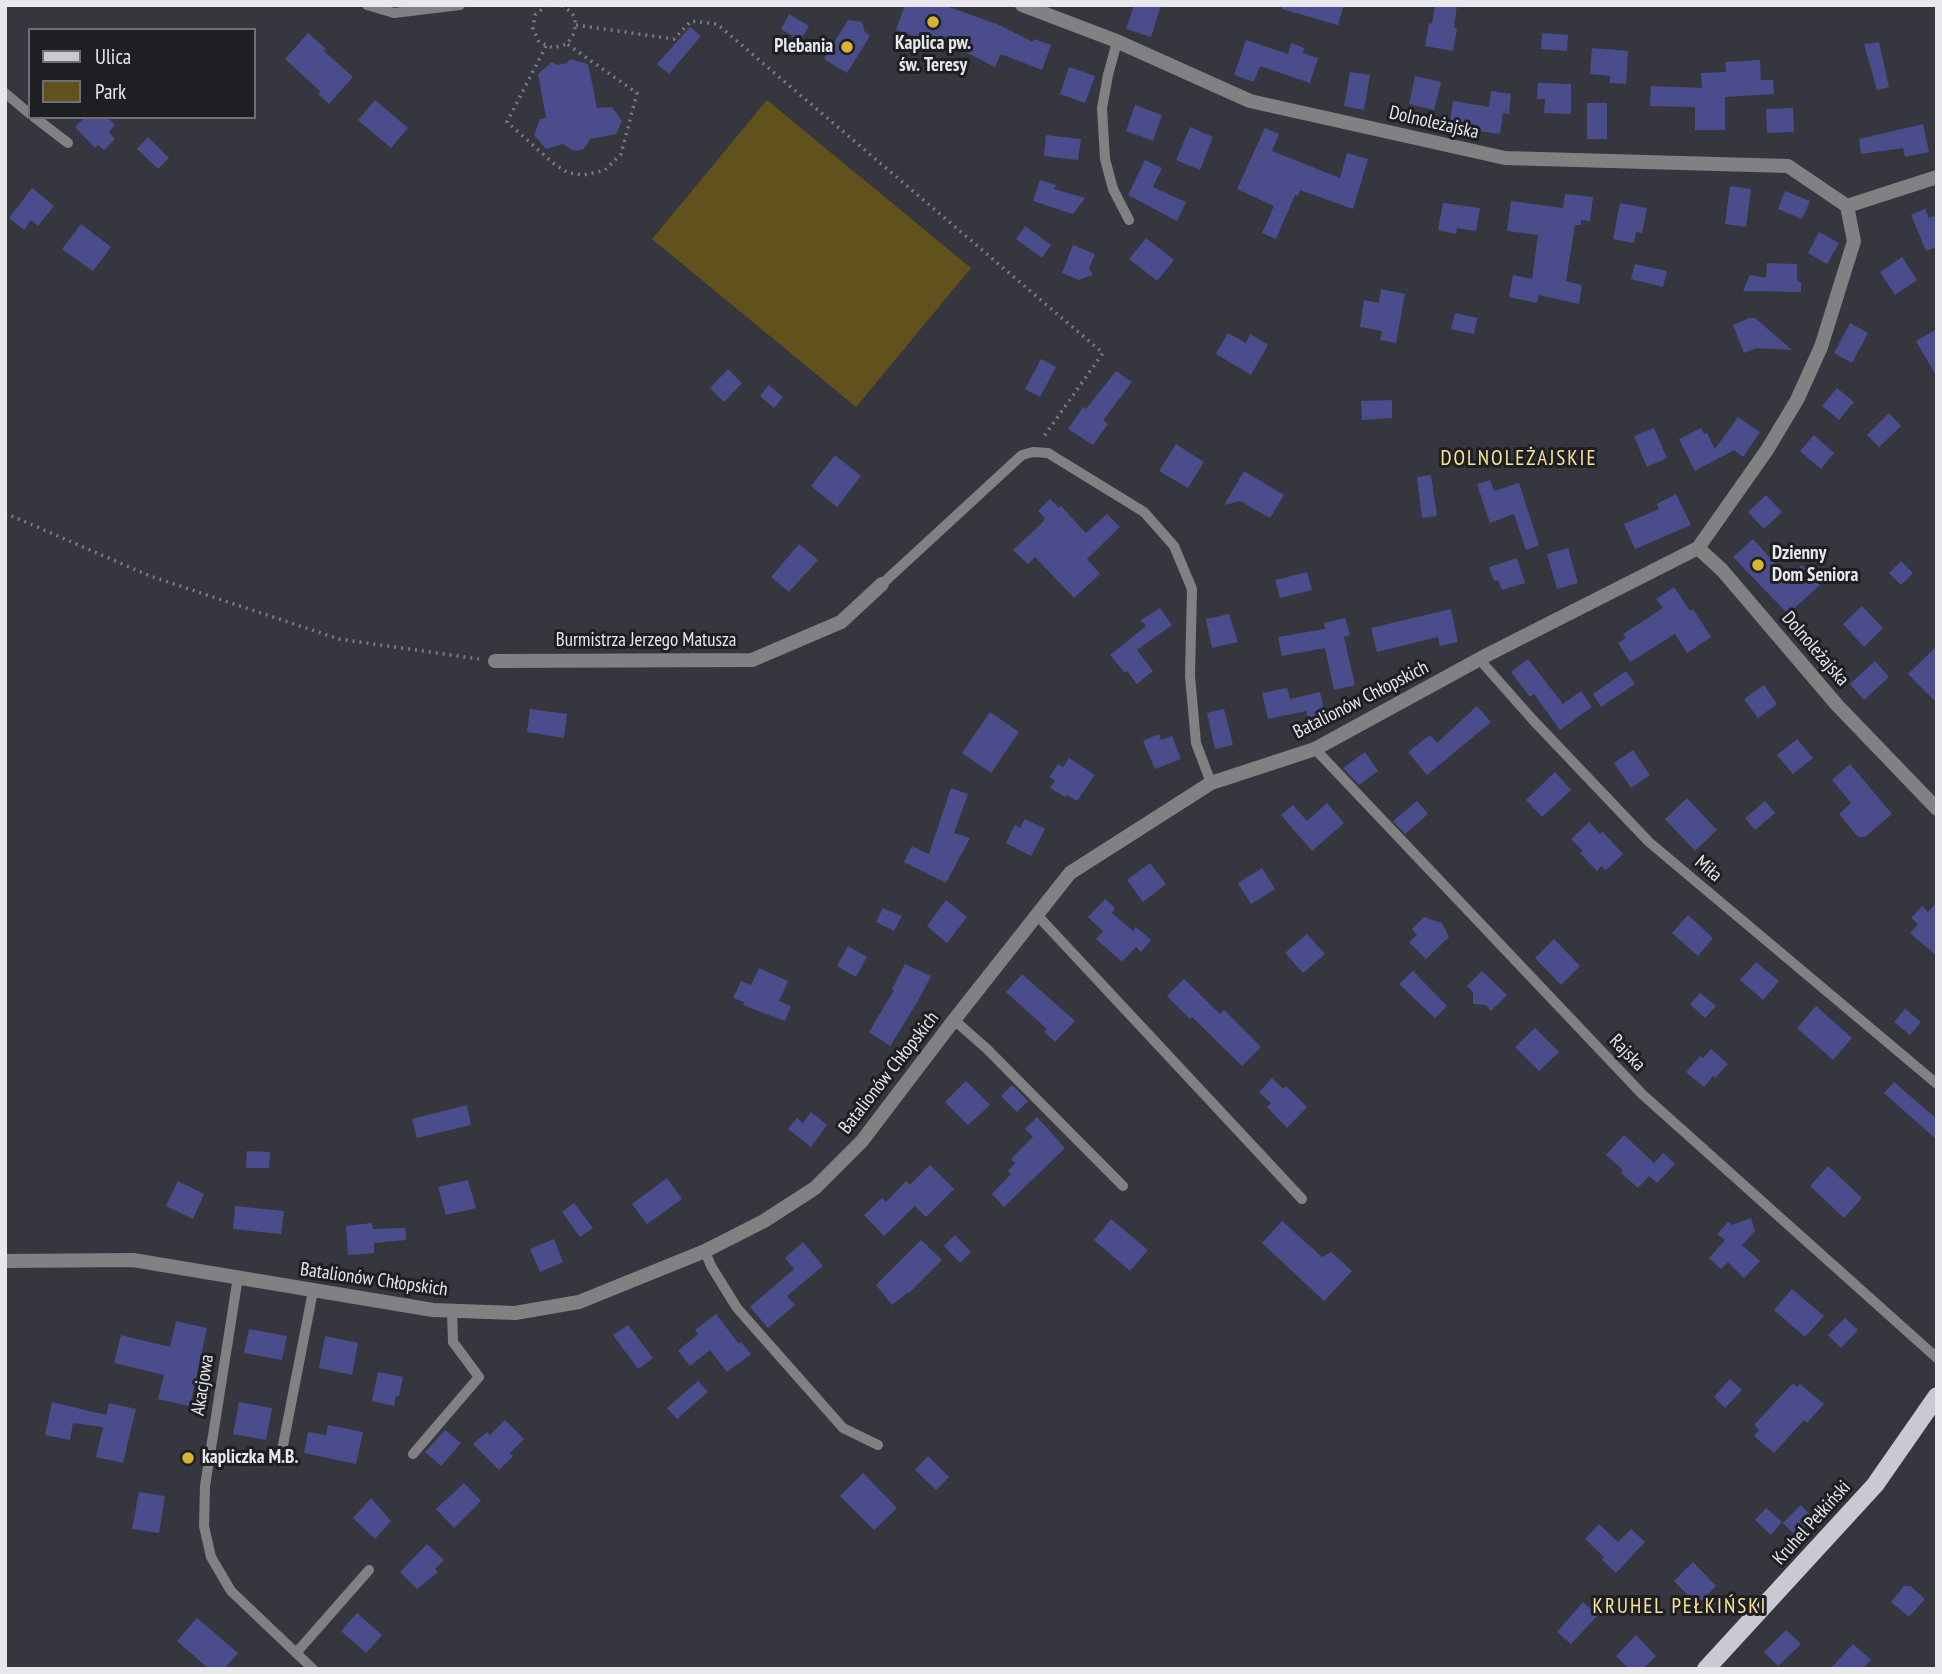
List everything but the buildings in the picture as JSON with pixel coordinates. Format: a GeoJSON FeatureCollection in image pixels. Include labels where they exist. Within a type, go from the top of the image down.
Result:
{"type":"FeatureCollection","features":[{"type":"Feature","properties":{"kind":"main road","name":"Kruhel Pełkiński"},"geometry":{"type":"LineString","coordinates":[[1706,1669],[1875,1485],[1937,1396]]}},
{"type":"Feature","properties":{"kind":"street","name":"Dolnoleżajska"},"geometry":{"type":"LineString","coordinates":[[1022,5],[1117,42],[1250,101],[1505,158],[1788,166],[1847,206]]}},
{"type":"Feature","properties":{"kind":"street"},"geometry":{"type":"LineString","coordinates":[[1698,548],[1767,450],[1797,400],[1821,347],[1854,242],[1847,206],[1937,177]]}},
{"type":"Feature","properties":{"kind":"street","name":"Dolnoleżajska"},"geometry":{"type":"LineString","coordinates":[[1698,548],[1722,570],[1837,705],[1937,809]]}},
{"type":"Feature","properties":{"kind":"street","name":"Batalionów Chłopskich"},"geometry":{"type":"LineString","coordinates":[[5,1261],[133,1260],[433,1310],[515,1313],[579,1302],[705,1251],[764,1221],[814,1188],[862,1141],[1070,873],[1211,783],[1315,749],[1479,659],[1698,548]]}},
{"type":"Feature","properties":{"kind":"street","name":"Burmistrza Jerzego Matusza"},"geometry":{"type":"LineString","coordinates":[[495,661],[752,660],[841,622],[882,584]]}},
{"type":"Feature","properties":{"kind":"lane"},"geometry":{"type":"LineString","coordinates":[[367,5],[394,13],[460,5]]}},
{"type":"Feature","properties":{"kind":"lane"},"geometry":{"type":"LineString","coordinates":[[1117,42],[1102,108],[1105,159],[1113,189],[1129,220]]}},
{"type":"Feature","properties":{"kind":"lane"},"geometry":{"type":"LineString","coordinates":[[5,93],[28,112]]}},
{"type":"Feature","properties":{"kind":"lane"},"geometry":{"type":"LineString","coordinates":[[37,119],[68,143]]}},
{"type":"Feature","properties":{"kind":"lane"},"geometry":{"type":"LineString","coordinates":[[1033,452],[1048,453],[1144,512],[1174,546],[1192,589],[1191,676],[1196,743],[1211,783]]}},
{"type":"Feature","properties":{"kind":"lane","name":"Burmistrza Jerzego Matusza"},"geometry":{"type":"LineString","coordinates":[[882,584],[1022,456],[1033,452]]}},
{"type":"Feature","properties":{"kind":"lane","name":"Miła"},"geometry":{"type":"LineString","coordinates":[[1479,659],[1648,842],[1937,1084]]}},
{"type":"Feature","properties":{"kind":"lane","name":"Rajska"},"geometry":{"type":"LineString","coordinates":[[1315,749],[1642,1094],[1937,1358]]}},
{"type":"Feature","properties":{"kind":"lane"},"geometry":{"type":"LineString","coordinates":[[1037,915],[1302,1199]]}},
{"type":"Feature","properties":{"kind":"lane"},"geometry":{"type":"LineString","coordinates":[[954,1020],[986,1048],[1123,1186]]}},
{"type":"Feature","properties":{"kind":"lane"},"geometry":{"type":"LineString","coordinates":[[705,1251],[711,1266],[737,1308],[825,1408],[843,1428],[878,1445]]}},
{"type":"Feature","properties":{"kind":"lane","name":"Akacjowa"},"geometry":{"type":"LineString","coordinates":[[238,1276],[205,1486],[204,1526],[211,1557],[231,1591],[313,1669]]}},
{"type":"Feature","properties":{"kind":"lane"},"geometry":{"type":"LineString","coordinates":[[283,1446],[313,1292]]}},
{"type":"Feature","properties":{"kind":"lane"},"geometry":{"type":"LineString","coordinates":[[413,1454],[480,1377],[453,1342],[452,1311]]}},
{"type":"Feature","properties":{"kind":"lane"},"geometry":{"type":"LineString","coordinates":[[296,1653],[369,1570]]}},
{"type":"Feature","properties":{"kind":"path"},"geometry":{"type":"LineString","coordinates":[[547,5],[540,9],[533,22],[535,36],[545,46],[553,48],[567,44],[575,32],[576,25],[571,12],[561,5]]}},
{"type":"Feature","properties":{"kind":"path"},"geometry":{"type":"LineString","coordinates":[[576,25],[674,39],[691,21],[717,24],[1103,353],[1033,452]]}},
{"type":"Feature","properties":{"kind":"path"},"geometry":{"type":"LineString","coordinates":[[545,46],[507,122],[553,163],[568,173],[584,175],[605,170],[621,154],[638,93],[567,44]]}},
{"type":"Feature","properties":{"kind":"path"},"geometry":{"type":"LineString","coordinates":[[5,513],[150,576],[339,639],[495,661]]}},
{"type":"Feature","properties":{"kind":"green space"},"geometry":{"type":"Polygon","coordinates":[[[767,100],[971,268],[856,407],[652,239],[767,100]]]}},
{"type":"Feature","properties":{"kind":"place","name":"Kaplica pw. św. Teresy"},"geometry":{"type":"Point","coordinates":[933,22]}},
{"type":"Feature","properties":{"kind":"place","name":"Plebania"},"geometry":{"type":"Point","coordinates":[847,47]}},
{"type":"Feature","properties":{"kind":"place","name":"Dzienny Dom Seniora"},"geometry":{"type":"Point","coordinates":[1758,565]}},
{"type":"Feature","properties":{"kind":"place","name":"kapliczka M.B."},"geometry":{"type":"Point","coordinates":[188,1458]}},
{"type":"Feature","properties":{"kind":"district","name":"DOLNOLEŻAJSKIE"},"geometry":{"type":"Point","coordinates":[1519,459]}},
{"type":"Feature","properties":{"kind":"district","name":"KRUHEL PEŁKIŃSKI"},"geometry":{"type":"Point","coordinates":[1680,1607]}}]}
